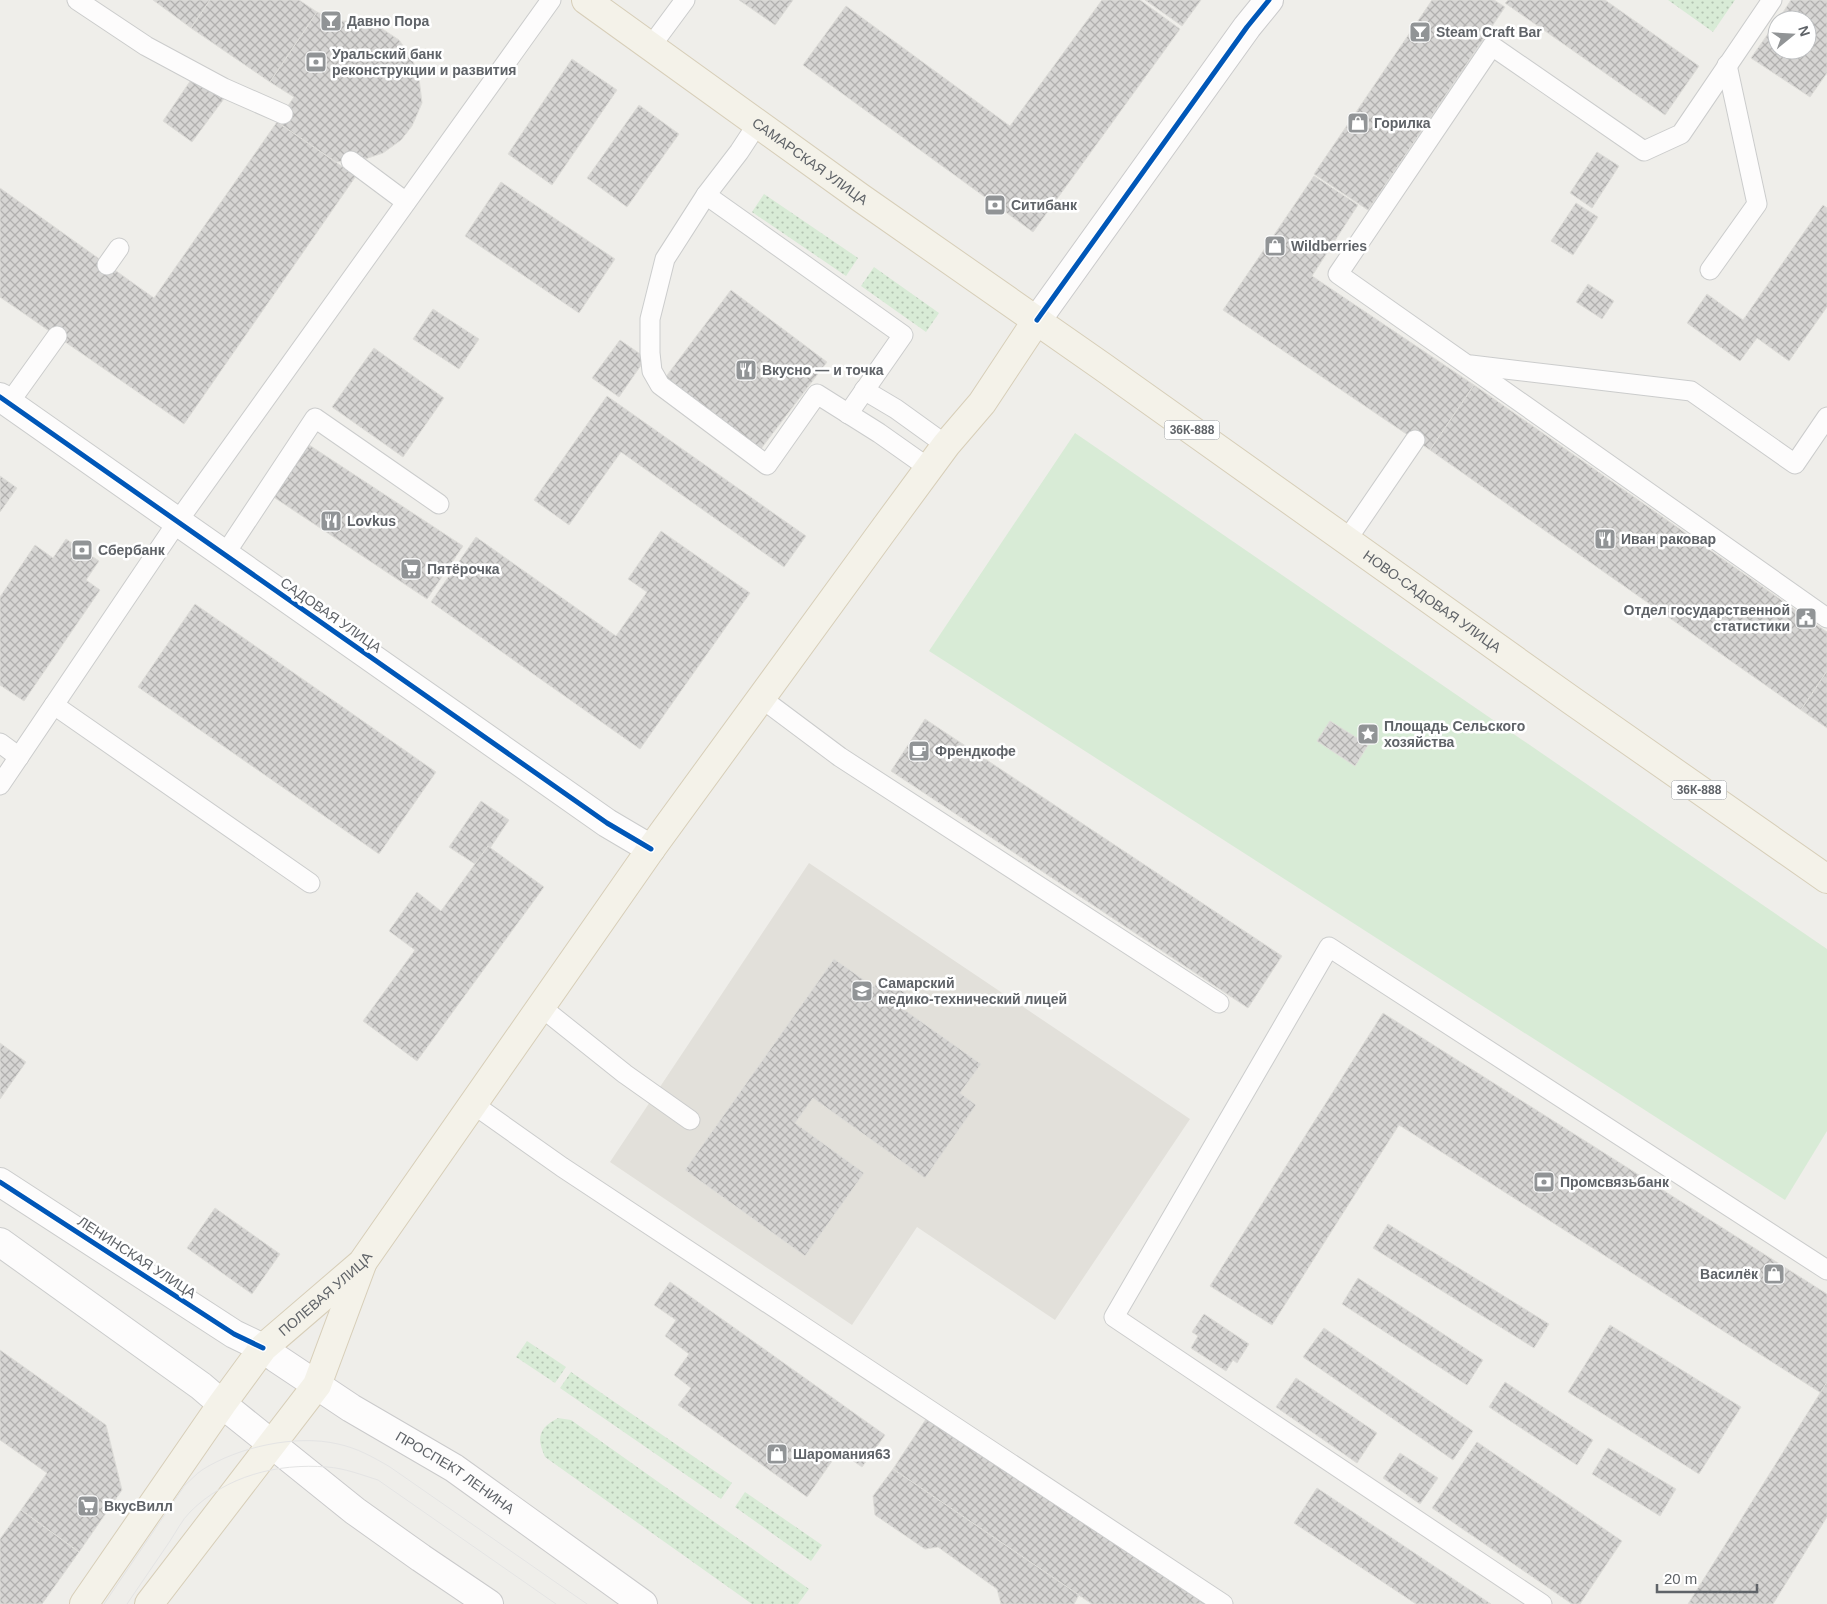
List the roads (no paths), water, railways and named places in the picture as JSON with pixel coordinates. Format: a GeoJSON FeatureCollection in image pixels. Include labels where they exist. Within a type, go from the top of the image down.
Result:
{"type":"FeatureCollection","features":[{"type":"Feature","properties":{"kind":"main road","name":"САМАРСКАЯ УЛИЦА"},"geometry":{"type":"LineString","coordinates":[[586,0],[861,198],[1037,320]]}},
{"type":"Feature","properties":{"kind":"main road"},"geometry":{"type":"LineString","coordinates":[[362,1263],[651,850],[760,698],[946,446],[982,403],[1037,320]]}},
{"type":"Feature","properties":{"kind":"main road","name":"НОВО-САДОВАЯ УЛИЦА"},"geometry":{"type":"LineString","coordinates":[[1037,320],[1346,541],[1827,879]]}},
{"type":"Feature","properties":{"kind":"main road","name":"ПОЛЕВАЯ УЛИЦА"},"geometry":{"type":"LineString","coordinates":[[84,1604],[222,1404],[263,1348],[362,1263]]}},
{"type":"Feature","properties":{"kind":"main road","name":"ПОЛЕВАЯ УЛИЦА"},"geometry":{"type":"LineString","coordinates":[[149,1604],[317,1385],[362,1263]]}},
{"type":"Feature","properties":{"kind":"street"},"geometry":{"type":"LineString","coordinates":[[1037,320],[1247,26],[1269,0]]}},
{"type":"Feature","properties":{"kind":"street","name":"САДОВАЯ УЛИЦА"},"geometry":{"type":"LineString","coordinates":[[4,400],[607,823],[651,850]]}},
{"type":"Feature","properties":{"kind":"street","name":"ЛЕНИНСКАЯ УЛИЦА"},"geometry":{"type":"LineString","coordinates":[[0,1182],[234,1334],[263,1348]]}},
{"type":"Feature","properties":{"kind":"street"},"geometry":{"type":"LineString","coordinates":[[0,1242],[201,1386],[271,1445],[355,1511],[489,1604]]}},
{"type":"Feature","properties":{"kind":"street","name":"ПРОСПЕКТ ЛЕНИНА"},"geometry":{"type":"LineString","coordinates":[[263,1348],[282,1363],[351,1408],[454,1468],[643,1604]]}},
{"type":"Feature","properties":{"kind":"lane"},"geometry":{"type":"LineString","coordinates":[[77,0],[146,46],[224,88],[283,114]]}},
{"type":"Feature","properties":{"kind":"lane"},"geometry":{"type":"LineString","coordinates":[[0,785],[178,521],[551,0]]}},
{"type":"Feature","properties":{"kind":"lane"},"geometry":{"type":"LineString","coordinates":[[652,46],[685,0]]}},
{"type":"Feature","properties":{"kind":"lane"},"geometry":{"type":"LineString","coordinates":[[1772,0],[1681,134],[1644,151],[1492,46],[1338,274],[1464,370],[1827,618]]}},
{"type":"Feature","properties":{"kind":"lane"},"geometry":{"type":"LineString","coordinates":[[1710,270],[1758,204],[1728,65]]}},
{"type":"Feature","properties":{"kind":"lane"},"geometry":{"type":"LineString","coordinates":[[758,123],[739,152],[706,195],[665,259],[650,319],[652,371],[660,386],[767,466],[817,394],[930,468]]}},
{"type":"Feature","properties":{"kind":"lane"},"geometry":{"type":"LineString","coordinates":[[352,161],[406,202]]}},
{"type":"Feature","properties":{"kind":"lane"},"geometry":{"type":"LineString","coordinates":[[706,195],[903,335],[848,414]]}},
{"type":"Feature","properties":{"kind":"lane"},"geometry":{"type":"LineString","coordinates":[[107,265],[119,248]]}},
{"type":"Feature","properties":{"kind":"lane"},"geometry":{"type":"LineString","coordinates":[[4,400],[57,336]]}},
{"type":"Feature","properties":{"kind":"lane"},"geometry":{"type":"LineString","coordinates":[[1464,370],[1691,391],[1795,464],[1827,417]]}},
{"type":"Feature","properties":{"kind":"lane"},"geometry":{"type":"LineString","coordinates":[[864,390],[896,409],[946,446]]}},
{"type":"Feature","properties":{"kind":"lane"},"geometry":{"type":"LineString","coordinates":[[225,554],[315,418],[439,504]]}},
{"type":"Feature","properties":{"kind":"lane"},"geometry":{"type":"LineString","coordinates":[[1346,541],[1416,440]]}},
{"type":"Feature","properties":{"kind":"lane"},"geometry":{"type":"LineString","coordinates":[[760,698],[840,757],[1219,1003]]}},
{"type":"Feature","properties":{"kind":"lane"},"geometry":{"type":"LineString","coordinates":[[54,705],[310,883]]}},
{"type":"Feature","properties":{"kind":"lane"},"geometry":{"type":"LineString","coordinates":[[0,743],[19,757]]}},
{"type":"Feature","properties":{"kind":"lane"},"geometry":{"type":"LineString","coordinates":[[1542,1604],[1114,1317],[1329,947],[1827,1270]]}},
{"type":"Feature","properties":{"kind":"lane"},"geometry":{"type":"LineString","coordinates":[[541,1007],[625,1074],[690,1120]]}},
{"type":"Feature","properties":{"kind":"lane"},"geometry":{"type":"LineString","coordinates":[[473,1104],[562,1167],[1223,1604]]}},
{"type":"Feature","properties":{"kind":"tram line"},"geometry":{"type":"LineString","coordinates":[[104,1604],[185,1485],[198,1473],[216,1462],[250,1449],[286,1442],[304,1441],[322,1441],[338,1444],[365,1453],[384,1463],[587,1604]]}},
{"type":"Feature","properties":{"kind":"tram line"},"geometry":{"type":"LineString","coordinates":[[127,1604],[184,1519],[204,1500],[220,1489],[253,1475],[271,1470],[308,1466],[340,1469],[378,1480],[556,1604]]}},
{"type":"Feature","properties":{"kind":"place","name":"Давно Пора"},"geometry":{"type":"Point","coordinates":[331,21]}},
{"type":"Feature","properties":{"kind":"place","name":"Steam Craft Bar"},"geometry":{"type":"Point","coordinates":[1420,32]}},
{"type":"Feature","properties":{"kind":"place","name":"Уральский банк реконструкции и развития"},"geometry":{"type":"Point","coordinates":[316,62]}},
{"type":"Feature","properties":{"kind":"place","name":"Горилка"},"geometry":{"type":"Point","coordinates":[1358,123]}},
{"type":"Feature","properties":{"kind":"place","name":"Ситибанк"},"geometry":{"type":"Point","coordinates":[995,205]}},
{"type":"Feature","properties":{"kind":"place","name":"Wildberries"},"geometry":{"type":"Point","coordinates":[1275,246]}},
{"type":"Feature","properties":{"kind":"place","name":"Вкусно — и точка"},"geometry":{"type":"Point","coordinates":[746,370]}},
{"type":"Feature","properties":{"kind":"place","name":"Lovkus"},"geometry":{"type":"Point","coordinates":[331,521]}},
{"type":"Feature","properties":{"kind":"place","name":"Иван раковар"},"geometry":{"type":"Point","coordinates":[1605,539]}},
{"type":"Feature","properties":{"kind":"place","name":"Сбербанк"},"geometry":{"type":"Point","coordinates":[82,550]}},
{"type":"Feature","properties":{"kind":"place","name":"Пятёрочка"},"geometry":{"type":"Point","coordinates":[411,569]}},
{"type":"Feature","properties":{"kind":"place","name":"Отдел государственной статистики"},"geometry":{"type":"Point","coordinates":[1806,618]}},
{"type":"Feature","properties":{"kind":"place","name":"Площадь Сельского хозяйства"},"geometry":{"type":"Point","coordinates":[1368,734]}},
{"type":"Feature","properties":{"kind":"place","name":"Френдкофе"},"geometry":{"type":"Point","coordinates":[919,751]}},
{"type":"Feature","properties":{"kind":"place","name":"Самарский медико-технический лицей"},"geometry":{"type":"Point","coordinates":[862,991]}},
{"type":"Feature","properties":{"kind":"place","name":"Промсвязьбанк"},"geometry":{"type":"Point","coordinates":[1544,1182]}},
{"type":"Feature","properties":{"kind":"place","name":"Василёк"},"geometry":{"type":"Point","coordinates":[1774,1274]}},
{"type":"Feature","properties":{"kind":"place","name":"Шаромания63"},"geometry":{"type":"Point","coordinates":[777,1454]}},
{"type":"Feature","properties":{"kind":"place","name":"ВкусВилл"},"geometry":{"type":"Point","coordinates":[88,1506]}}]}
